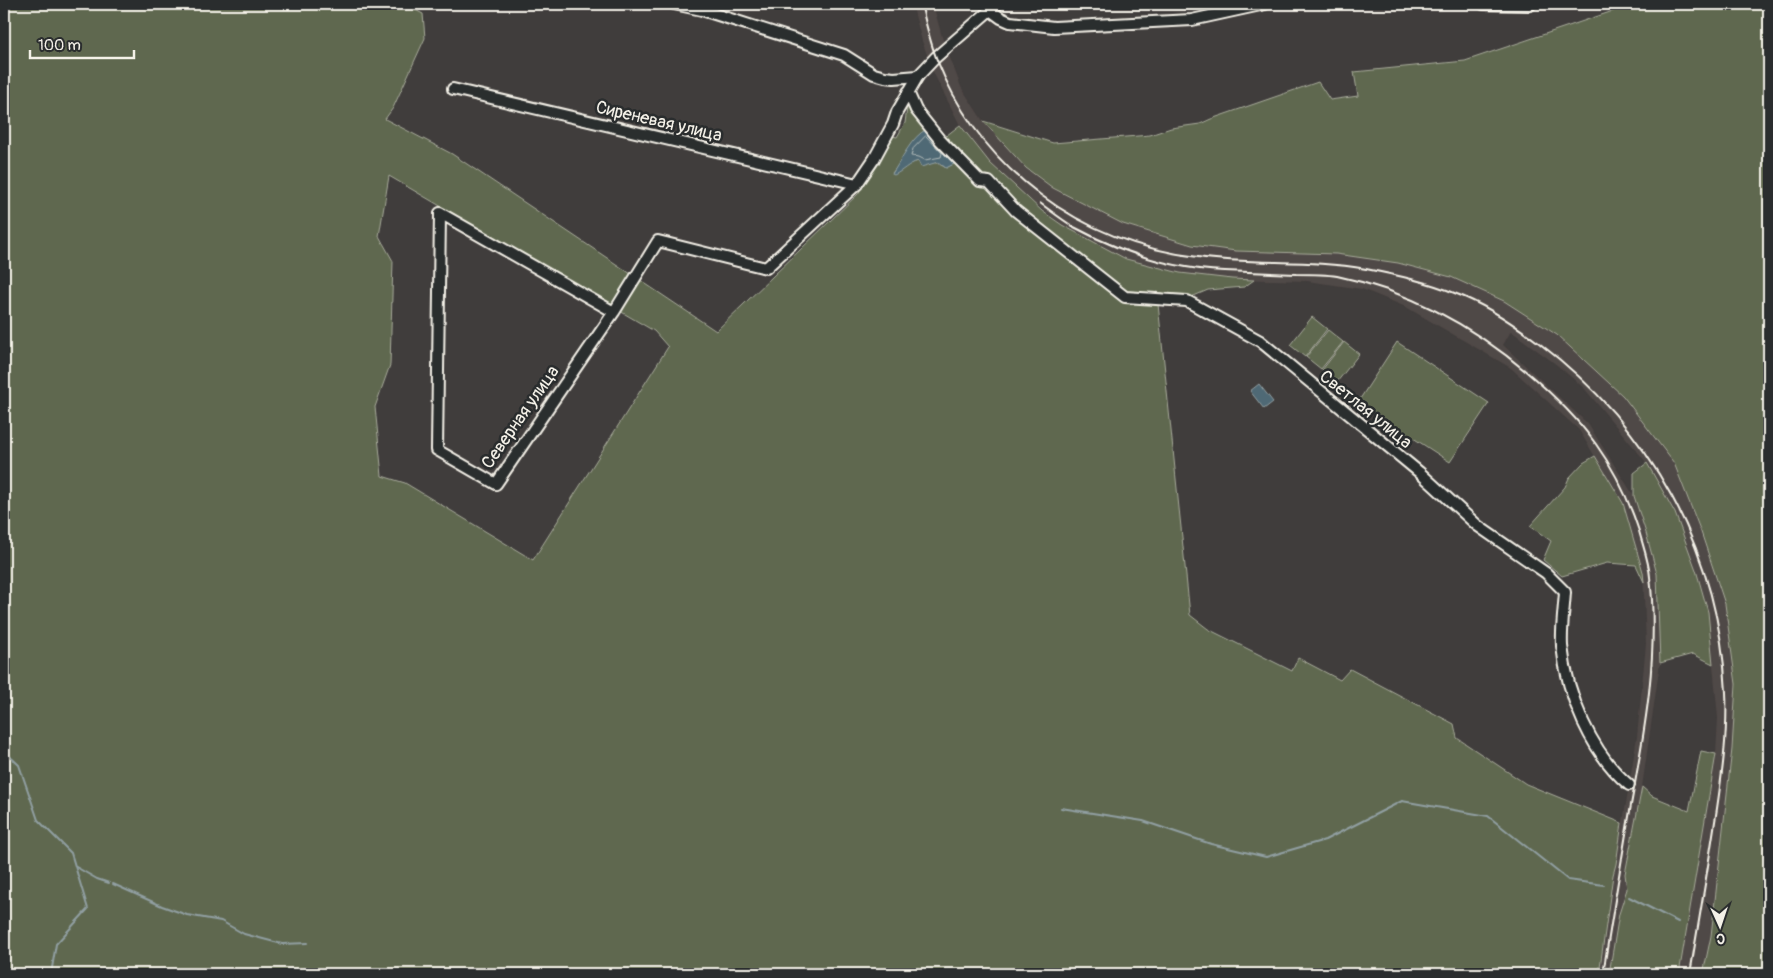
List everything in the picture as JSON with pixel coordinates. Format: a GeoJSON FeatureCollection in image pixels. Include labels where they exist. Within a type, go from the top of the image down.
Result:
{"type":"FeatureCollection","features":[{"type":"Feature","properties":{"kind":"street"},"geometry":{"type":"LineString","coordinates":[[674,4],[702,10],[844,55],[874,74],[894,78],[918,76]]}},
{"type":"Feature","properties":{"kind":"street"},"geometry":{"type":"LineString","coordinates":[[614,312],[658,240],[766,268],[857,184],[874,159],[918,76],[936,56],[994,7],[1001,18],[1010,22],[1054,27],[1192,20],[1265,4]]}},
{"type":"Feature","properties":{"kind":"street"},"geometry":{"type":"LineString","coordinates":[[1483,4],[1530,4]]}},
{"type":"Feature","properties":{"kind":"street","name":"Сиреневая улица"},"geometry":{"type":"LineString","coordinates":[[452,89],[857,184]]}},
{"type":"Feature","properties":{"kind":"street","name":"Светлая улица"},"geometry":{"type":"LineString","coordinates":[[908,92],[916,110],[940,140],[980,181],[989,182],[1016,211],[1126,297],[1186,301],[1260,341],[1419,472],[1478,526],[1546,573],[1565,592],[1562,643],[1569,688],[1602,755],[1615,773],[1629,785]]}},
{"type":"Feature","properties":{"kind":"street","name":"Северная улица"},"geometry":{"type":"LineString","coordinates":[[440,212],[614,312],[496,484],[437,450],[440,212]]}},
{"type":"Feature","properties":{"kind":"shaded area"},"geometry":{"type":"Polygon","coordinates":[[[912,4],[933,4],[942,37],[961,87],[983,121],[1026,168],[1053,188],[1123,224],[1192,245],[1236,251],[1336,254],[1398,263],[1451,277],[1504,301],[1557,335],[1623,396],[1674,463],[1701,532],[1725,604],[1736,684],[1732,749],[1711,936],[1703,974],[1679,974],[1716,754],[1718,718],[1708,612],[1675,513],[1647,463],[1584,388],[1557,365],[1511,331],[1503,345],[1588,424],[1634,496],[1657,574],[1660,663],[1642,787],[1625,874],[1627,889],[1619,914],[1609,974],[1599,974],[1613,875],[1637,737],[1646,644],[1643,572],[1623,503],[1579,430],[1511,368],[1406,307],[1362,289],[1307,281],[1232,279],[1180,273],[1126,259],[1062,225],[1019,191],[990,163],[960,125],[934,74],[922,41],[912,4]]]}},
{"type":"Feature","properties":{"kind":"green space"},"geometry":{"type":"Polygon","coordinates":[[[4,4],[404,4],[423,14],[425,38],[393,108],[385,119],[452,154],[716,331],[858,194],[892,136],[897,137],[905,123],[907,108],[914,102],[927,129],[892,173],[914,162],[933,162],[946,168],[957,162],[982,176],[942,139],[960,125],[990,163],[1042,211],[1062,225],[1126,259],[1180,273],[1254,280],[1244,287],[1208,290],[1189,298],[1156,292],[1190,615],[1208,629],[1292,671],[1298,658],[1340,680],[1350,669],[1454,724],[1457,738],[1526,784],[1622,823],[1599,974],[4,974],[4,4]],[[389,176],[379,236],[393,261],[390,365],[375,407],[382,476],[405,483],[533,560],[668,347],[654,331],[389,176]]]}},
{"type":"Feature","properties":{"kind":"green space"},"geometry":{"type":"Polygon","coordinates":[[[1624,4],[1769,4],[1769,974],[1703,974],[1711,936],[1732,749],[1736,684],[1725,604],[1701,532],[1674,463],[1623,396],[1557,335],[1504,301],[1451,277],[1398,263],[1336,254],[1236,251],[1192,245],[1123,224],[1053,188],[1026,168],[983,121],[1053,143],[1150,135],[1171,128],[1200,124],[1318,82],[1330,100],[1358,96],[1354,72],[1465,61],[1619,9],[1624,4]]]}},
{"type":"Feature","properties":{"kind":"green space"},"geometry":{"type":"Polygon","coordinates":[[[1312,317],[1327,329],[1305,357],[1290,345],[1312,317]]]}},
{"type":"Feature","properties":{"kind":"green space"},"geometry":{"type":"Polygon","coordinates":[[[1328,330],[1343,342],[1321,369],[1306,357],[1328,330]]]}},
{"type":"Feature","properties":{"kind":"green space"},"geometry":{"type":"Polygon","coordinates":[[[1344,342],[1359,354],[1337,382],[1322,370],[1344,342]]]}},
{"type":"Feature","properties":{"kind":"green space"},"geometry":{"type":"Polygon","coordinates":[[[1397,342],[1489,403],[1450,462],[1358,402],[1397,342]]]}},
{"type":"Feature","properties":{"kind":"green space"},"geometry":{"type":"Polygon","coordinates":[[[1595,456],[1623,503],[1643,572],[1644,582],[1636,565],[1607,563],[1562,576],[1543,560],[1551,541],[1530,526],[1565,487],[1569,478],[1583,463],[1595,456]]]}},
{"type":"Feature","properties":{"kind":"green space"},"geometry":{"type":"Polygon","coordinates":[[[1647,463],[1675,513],[1696,570],[1708,612],[1713,664],[1693,654],[1660,663],[1657,574],[1634,496],[1634,473],[1647,463]]]}},
{"type":"Feature","properties":{"kind":"green space"},"geometry":{"type":"Polygon","coordinates":[[[1701,751],[1716,754],[1679,974],[1609,974],[1619,914],[1627,889],[1625,874],[1642,787],[1652,796],[1689,811],[1701,751]]]}},
{"type":"Feature","properties":{"kind":"water"},"geometry":{"type":"Polygon","coordinates":[[[927,129],[953,158],[954,164],[946,168],[938,162],[921,167],[918,161],[894,175],[892,174],[916,137],[927,129]]]}},
{"type":"Feature","properties":{"kind":"water"},"geometry":{"type":"Polygon","coordinates":[[[1259,384],[1273,402],[1264,409],[1250,391],[1259,384]]]}},
{"type":"Feature","properties":{"kind":"waterway"},"geometry":{"type":"LineString","coordinates":[[4,751],[19,765],[38,820],[71,853],[88,909],[56,944],[51,974]]}},
{"type":"Feature","properties":{"kind":"waterway"},"geometry":{"type":"LineString","coordinates":[[1061,808],[1143,821],[1211,844],[1266,857],[1325,840],[1402,801],[1488,816],[1568,880],[1604,885]]}},
{"type":"Feature","properties":{"kind":"waterway"},"geometry":{"type":"LineString","coordinates":[[76,867],[97,879],[109,883]]}},
{"type":"Feature","properties":{"kind":"waterway"},"geometry":{"type":"LineString","coordinates":[[113,884],[187,915],[221,921],[244,934],[282,944],[307,943]]}},
{"type":"Feature","properties":{"kind":"waterway"},"geometry":{"type":"LineString","coordinates":[[1629,897],[1678,922]]}},
{"type":"Feature","properties":{"kind":"railway"},"geometry":{"type":"LineString","coordinates":[[921,4],[937,60],[956,99],[980,135],[1008,167],[1040,194],[1076,218],[1114,236],[1155,249],[1198,257],[1240,261],[1324,264],[1366,269],[1424,282],[1468,298],[1510,322],[1539,343],[1579,377],[1614,414],[1646,454],[1672,496],[1693,542],[1710,590],[1721,640],[1726,692],[1724,754],[1713,835],[1690,974]]}},
{"type":"Feature","properties":{"kind":"railway"},"geometry":{"type":"LineString","coordinates":[[1040,203],[1070,224],[1110,245],[1166,263],[1205,270],[1337,276],[1390,291],[1415,301],[1463,326],[1508,357],[1566,408],[1596,444],[1620,484],[1639,531],[1649,571],[1653,634],[1646,720],[1603,974]]}}]}
